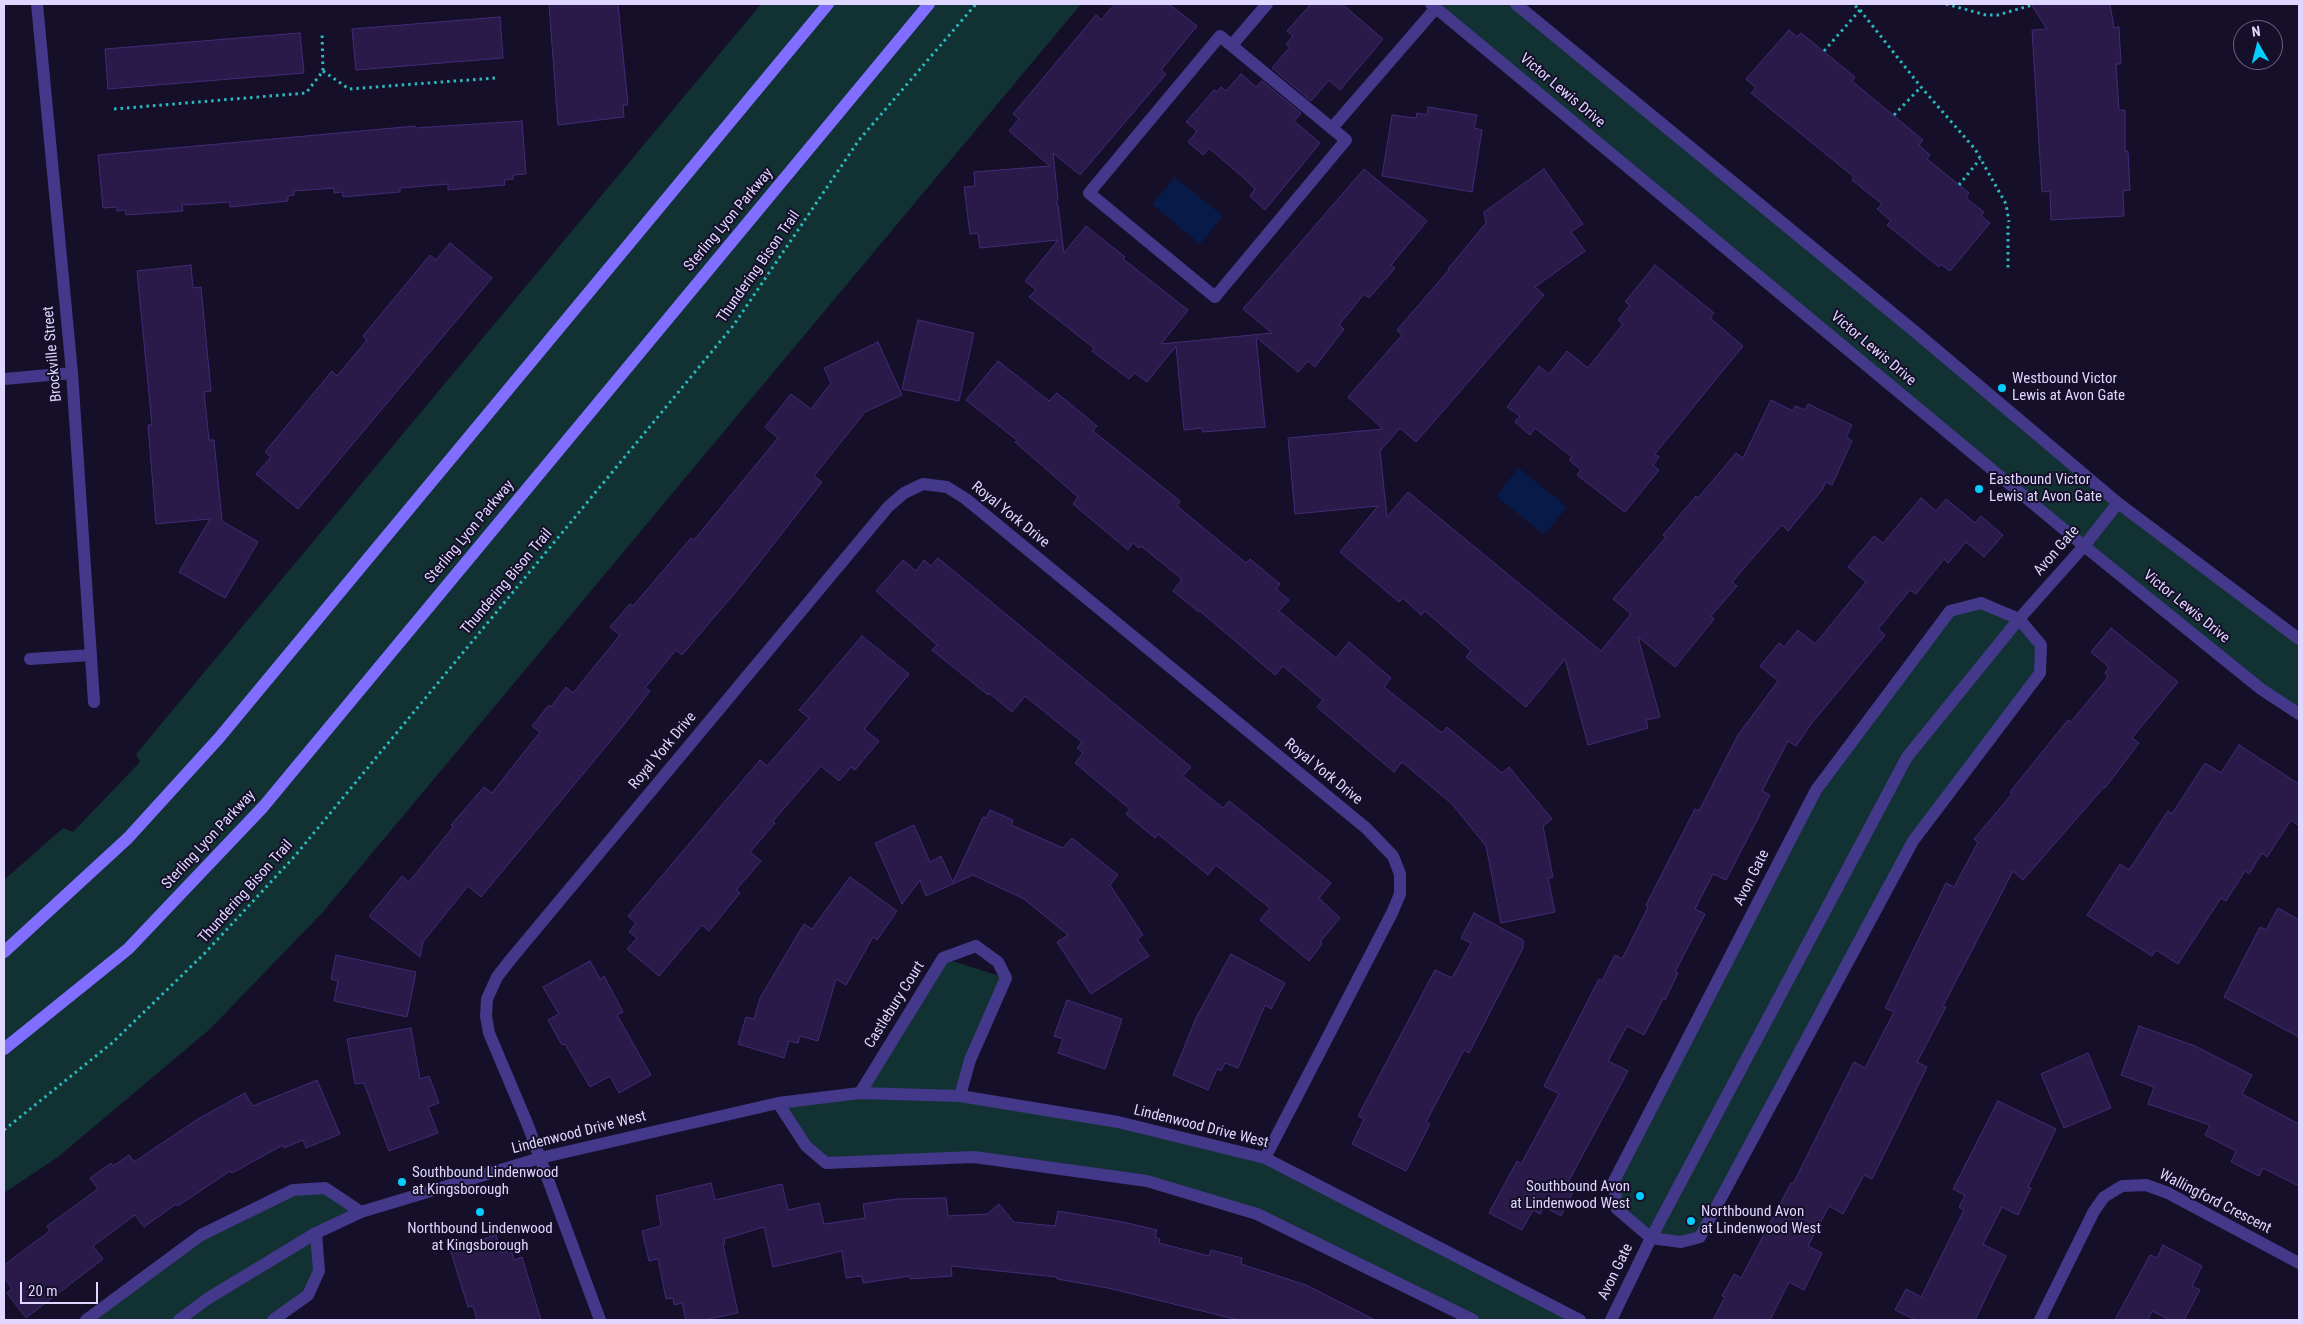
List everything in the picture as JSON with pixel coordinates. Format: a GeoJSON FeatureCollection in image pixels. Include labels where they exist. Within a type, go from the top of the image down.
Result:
{"type":"FeatureCollection","features":[{"type":"Feature","properties":{"kind":"main road"},"geometry":{"type":"LineString","coordinates":[[4,952],[128,838],[219,738],[828,4]]}},
{"type":"Feature","properties":{"kind":"main road","name":"Sterling Lyon Parkway"},"geometry":{"type":"LineString","coordinates":[[4,1049],[128,949],[263,807],[929,4]]}},
{"type":"Feature","properties":{"kind":"street","name":"Brockville Street"},"geometry":{"type":"LineString","coordinates":[[37,4],[72,373],[94,702]]}},
{"type":"Feature","properties":{"kind":"street"},"geometry":{"type":"LineString","coordinates":[[1232,45],[1267,4]]}},
{"type":"Feature","properties":{"kind":"street"},"geometry":{"type":"LineString","coordinates":[[1516,4],[1913,330],[2118,503],[2299,639]]}},
{"type":"Feature","properties":{"kind":"street"},"geometry":{"type":"LineString","coordinates":[[1332,128],[1434,6]]}},
{"type":"Feature","properties":{"kind":"street","name":"Victor Lewis Drive"},"geometry":{"type":"LineString","coordinates":[[1434,6],[2084,546],[2261,689],[2299,714]]}},
{"type":"Feature","properties":{"kind":"street"},"geometry":{"type":"LineString","coordinates":[[1220,36],[1332,128],[1346,140],[1215,297],[1089,193],[1220,36]]}},
{"type":"Feature","properties":{"kind":"street"},"geometry":{"type":"LineString","coordinates":[[4,379],[72,373]]}},
{"type":"Feature","properties":{"kind":"street","name":"Royal York Drive"},"geometry":{"type":"LineString","coordinates":[[600,1320],[540,1158],[489,1033],[486,1016],[487,999],[497,977],[888,507],[904,493],[923,484],[947,487],[966,499],[1366,828],[1393,856],[1400,874],[1400,894],[1392,914],[1265,1158]]}},
{"type":"Feature","properties":{"kind":"street","name":"Avon Gate"},"geometry":{"type":"LineString","coordinates":[[1610,1320],[1651,1238],[1907,757],[2019,619],[2084,546],[2118,503]]}},
{"type":"Feature","properties":{"kind":"street","name":"Avon Gate"},"geometry":{"type":"LineString","coordinates":[[1980,603],[2019,619],[2041,645],[2040,673],[1913,841],[1700,1237],[1682,1242],[1651,1238],[1617,1208],[1614,1182],[1816,790],[1950,611],[1980,603]]}},
{"type":"Feature","properties":{"kind":"street"},"geometry":{"type":"LineString","coordinates":[[30,658],[91,655]]}},
{"type":"Feature","properties":{"kind":"street","name":"Castlebury Court"},"geometry":{"type":"LineString","coordinates":[[860,1093],[943,958],[976,946],[998,962],[1006,978],[970,1060],[960,1096]]}},
{"type":"Feature","properties":{"kind":"street","name":"Lindenwood Drive West"},"geometry":{"type":"LineString","coordinates":[[179,1320],[207,1299],[316,1233],[361,1212],[540,1158],[778,1103],[860,1093],[960,1096],[1118,1122],[1265,1158],[1580,1320]]}},
{"type":"Feature","properties":{"kind":"street"},"geometry":{"type":"LineString","coordinates":[[778,1103],[806,1146],[826,1163],[974,1156],[1147,1181],[1257,1214],[1473,1320]]}},
{"type":"Feature","properties":{"kind":"street","name":"Wallingford Crescent"},"geometry":{"type":"LineString","coordinates":[[2040,1320],[2094,1211],[2104,1197],[2122,1186],[2146,1185],[2168,1193],[2299,1263]]}},
{"type":"Feature","properties":{"kind":"street"},"geometry":{"type":"LineString","coordinates":[[86,1320],[201,1235],[293,1190],[325,1188],[361,1212]]}},
{"type":"Feature","properties":{"kind":"street"},"geometry":{"type":"LineString","coordinates":[[273,1320],[308,1295],[319,1272],[316,1233]]}},
{"type":"Feature","properties":{"kind":"path","name":"Thundering Bison Trail"},"geometry":{"type":"LineString","coordinates":[[4,1130],[112,1043],[206,953],[294,857],[733,326],[859,140],[976,4]]}},
{"type":"Feature","properties":{"kind":"path"},"geometry":{"type":"LineString","coordinates":[[1853,4],[1860,10],[1921,87],[1976,149],[2006,204],[2009,224],[2008,270]]}},
{"type":"Feature","properties":{"kind":"path"},"geometry":{"type":"LineString","coordinates":[[1946,4],[1986,15],[1998,16],[2032,4]]}},
{"type":"Feature","properties":{"kind":"path"},"geometry":{"type":"LineString","coordinates":[[1824,51],[1860,10]]}},
{"type":"Feature","properties":{"kind":"path"},"geometry":{"type":"LineString","coordinates":[[114,109],[306,93],[323,71],[322,32]]}},
{"type":"Feature","properties":{"kind":"path"},"geometry":{"type":"LineString","coordinates":[[323,71],[349,89],[496,78]]}},
{"type":"Feature","properties":{"kind":"path"},"geometry":{"type":"LineString","coordinates":[[1894,116],[1921,87]]}},
{"type":"Feature","properties":{"kind":"path"},"geometry":{"type":"LineString","coordinates":[[1959,185],[1980,158]]}},
{"type":"Feature","properties":{"kind":"green space"},"geometry":{"type":"Polygon","coordinates":[[[761,4],[1081,4],[322,913],[210,1029],[58,1157],[4,1193],[4,880],[63,828],[73,832],[140,762],[136,754],[761,4]]]}},
{"type":"Feature","properties":{"kind":"green space"},"geometry":{"type":"Polygon","coordinates":[[[1431,4],[1516,4],[2083,473],[2299,639],[2299,714],[2261,689],[1431,4]]]}},
{"type":"Feature","properties":{"kind":"green space"},"geometry":{"type":"Polygon","coordinates":[[[1981,603],[2019,619],[2041,645],[2040,673],[1913,841],[1700,1237],[1651,1238],[1617,1209],[1614,1182],[1816,790],[1950,611],[1981,603]]]}},
{"type":"Feature","properties":{"kind":"green space"},"geometry":{"type":"Polygon","coordinates":[[[943,958],[1006,978],[960,1096],[1118,1122],[1265,1158],[1580,1320],[1473,1320],[1257,1214],[1147,1181],[974,1157],[826,1163],[778,1103],[860,1093],[943,958]]]}},
{"type":"Feature","properties":{"kind":"green space"},"geometry":{"type":"Polygon","coordinates":[[[325,1188],[361,1212],[316,1233],[319,1271],[308,1295],[273,1320],[86,1320],[201,1235],[293,1190],[325,1188]]]}},
{"type":"Feature","properties":{"kind":"water"},"geometry":{"type":"Polygon","coordinates":[[[1175,177],[1223,216],[1200,244],[1152,204],[1175,177]]]}},
{"type":"Feature","properties":{"kind":"water"},"geometry":{"type":"Polygon","coordinates":[[[1519,468],[1567,507],[1544,535],[1496,496],[1519,468]]]}},
{"type":"Feature","properties":{"kind":"building"},"geometry":{"type":"Polygon","coordinates":[[[549,4],[618,4],[628,105],[623,105],[624,117],[558,125],[549,4]]]}},
{"type":"Feature","properties":{"kind":"building"},"geometry":{"type":"Polygon","coordinates":[[[1115,4],[1169,4],[1197,26],[1161,70],[1166,74],[1080,175],[1053,153],[1058,200],[1056,203],[1058,205],[1064,253],[1086,226],[1125,257],[1123,259],[1188,310],[1161,344],[1272,333],[1243,309],[1364,169],[1427,221],[1391,265],[1395,268],[1369,298],[1364,294],[1339,325],[1344,329],[1315,367],[1308,361],[1298,372],[1256,337],[1265,427],[1203,432],[1202,428],[1184,430],[1176,346],[1147,382],[1135,373],[1129,379],[1092,351],[1094,348],[1029,297],[1036,290],[1025,281],[1058,240],[980,248],[978,233],[970,234],[964,187],[975,186],[974,172],[1050,166],[1009,131],[1019,119],[1013,114],[1096,15],[1101,20],[1115,4]]]}},
{"type":"Feature","properties":{"kind":"building"},"geometry":{"type":"Polygon","coordinates":[[[1311,4],[1342,4],[1383,39],[1340,90],[1329,80],[1311,101],[1272,68],[1290,47],[1286,44],[1293,36],[1287,31],[1311,4]]]}},
{"type":"Feature","properties":{"kind":"building"},"geometry":{"type":"Polygon","coordinates":[[[2031,4],[2110,4],[2114,28],[2119,27],[2121,64],[2116,64],[2119,110],[2125,110],[2125,151],[2128,151],[2130,190],[2123,191],[2124,216],[2051,220],[2050,191],[2042,192],[2032,30],[2047,29],[2031,4]]]}},
{"type":"Feature","properties":{"kind":"building"},"geometry":{"type":"Polygon","coordinates":[[[500,17],[503,58],[356,70],[352,29],[500,17]]]}},
{"type":"Feature","properties":{"kind":"building"},"geometry":{"type":"Polygon","coordinates":[[[1789,30],[1797,37],[1801,33],[1855,77],[1852,81],[1923,140],[1919,145],[1930,155],[1927,159],[1969,193],[1966,198],[1984,212],[1981,216],[1990,223],[1950,271],[1941,264],[1939,267],[1887,225],[1891,221],[1877,209],[1882,204],[1852,180],[1854,177],[1751,93],[1756,88],[1746,79],[1789,30]]]}},
{"type":"Feature","properties":{"kind":"building"},"geometry":{"type":"Polygon","coordinates":[[[300,33],[304,73],[108,89],[105,49],[300,33]]]}},
{"type":"Feature","properties":{"kind":"building"},"geometry":{"type":"Polygon","coordinates":[[[1241,74],[1256,87],[1262,81],[1301,113],[1294,121],[1320,143],[1265,210],[1250,196],[1255,189],[1246,180],[1209,148],[1203,155],[1188,142],[1197,131],[1186,122],[1214,90],[1217,92],[1221,87],[1226,91],[1241,74]]]}},
{"type":"Feature","properties":{"kind":"building"},"geometry":{"type":"Polygon","coordinates":[[[1428,107],[1477,115],[1474,128],[1482,130],[1472,192],[1382,176],[1392,115],[1416,118],[1417,113],[1427,115],[1428,107]]]}},
{"type":"Feature","properties":{"kind":"building"},"geometry":{"type":"Polygon","coordinates":[[[522,121],[526,174],[513,175],[513,179],[504,180],[505,185],[448,190],[448,184],[400,188],[400,192],[343,197],[342,192],[334,193],[334,188],[294,191],[294,195],[288,196],[288,201],[230,207],[230,202],[182,205],[183,211],[126,215],[125,210],[117,211],[117,207],[103,208],[98,155],[415,126],[415,128],[522,121]]]}},
{"type":"Feature","properties":{"kind":"building"},"geometry":{"type":"Polygon","coordinates":[[[1544,169],[1583,224],[1571,232],[1585,251],[1535,287],[1544,295],[1416,442],[1400,428],[1380,451],[1387,517],[1408,492],[1601,651],[1631,614],[1613,599],[1666,537],[1663,535],[1696,496],[1698,498],[1736,453],[1743,458],[1771,400],[1793,411],[1795,406],[1805,410],[1808,404],[1852,425],[1846,437],[1852,441],[1832,485],[1826,482],[1822,490],[1788,531],[1782,525],[1732,582],[1737,586],[1711,616],[1714,619],[1675,667],[1638,637],[1660,717],[1646,720],[1648,728],[1588,745],[1565,659],[1526,707],[1466,657],[1471,651],[1425,611],[1421,615],[1403,598],[1399,602],[1340,552],[1378,506],[1295,514],[1288,438],[1383,429],[1348,397],[1402,335],[1397,330],[1449,270],[1486,223],[1484,212],[1544,169]]]}},
{"type":"Feature","properties":{"kind":"building"},"geometry":{"type":"Polygon","coordinates":[[[450,243],[492,278],[298,509],[256,474],[271,457],[265,452],[332,371],[337,376],[367,340],[363,336],[430,255],[436,260],[450,243]]]}},
{"type":"Feature","properties":{"kind":"building"},"geometry":{"type":"Polygon","coordinates":[[[191,265],[193,288],[201,287],[211,391],[204,392],[209,440],[214,440],[222,521],[258,542],[225,598],[179,572],[210,519],[156,524],[148,425],[152,425],[137,271],[191,265]]]}},
{"type":"Feature","properties":{"kind":"building"},"geometry":{"type":"Polygon","coordinates":[[[1655,265],[1714,313],[1710,318],[1743,346],[1655,454],[1659,457],[1653,465],[1659,470],[1625,512],[1577,475],[1581,470],[1569,460],[1572,457],[1535,428],[1530,435],[1515,422],[1520,416],[1507,407],[1539,366],[1549,374],[1567,351],[1588,368],[1623,324],[1618,320],[1630,305],[1625,302],[1655,265]]]}},
{"type":"Feature","properties":{"kind":"building"},"geometry":{"type":"Polygon","coordinates":[[[918,320],[974,333],[959,401],[902,389],[918,320]]]}},
{"type":"Feature","properties":{"kind":"building"},"geometry":{"type":"Polygon","coordinates":[[[878,342],[902,395],[865,412],[814,476],[822,482],[744,582],[682,655],[676,650],[645,688],[650,691],[622,727],[481,897],[468,886],[423,942],[420,957],[369,916],[402,876],[409,882],[453,827],[451,825],[484,787],[492,793],[540,732],[532,726],[549,705],[551,707],[566,687],[573,693],[620,635],[610,627],[630,604],[633,606],[691,538],[694,540],[778,438],[765,427],[791,394],[811,409],[831,383],[824,368],[878,342]]]}},
{"type":"Feature","properties":{"kind":"building"},"geometry":{"type":"Polygon","coordinates":[[[998,361],[1049,401],[1057,393],[1097,426],[1093,431],[1180,501],[1177,506],[1246,563],[1250,559],[1280,584],[1276,589],[1289,600],[1279,611],[1336,658],[1349,642],[1391,678],[1384,687],[1442,733],[1447,727],[1502,773],[1509,767],[1552,819],[1543,826],[1553,877],[1548,878],[1555,912],[1501,923],[1486,846],[1452,804],[1402,762],[1394,772],[1317,707],[1323,700],[1283,666],[1275,675],[1200,611],[1173,591],[1182,579],[1141,546],[1139,548],[1133,543],[1128,550],[1073,504],[1078,497],[1015,442],[1017,440],[966,400],[998,361]]]}},
{"type":"Feature","properties":{"kind":"building"},"geometry":{"type":"Polygon","coordinates":[[[1921,498],[1936,511],[1946,499],[1975,523],[1981,516],[2003,535],[1984,557],[1966,542],[1948,563],[1944,559],[1916,594],[1910,590],[1878,629],[1885,635],[1811,724],[1796,746],[1788,741],[1762,791],[1770,795],[1726,880],[1713,874],[1695,909],[1705,914],[1675,972],[1678,973],[1665,1000],[1663,999],[1644,1035],[1627,1026],[1608,1061],[1628,1071],[1567,1184],[1575,1188],[1561,1216],[1544,1207],[1540,1214],[1533,1210],[1522,1230],[1489,1213],[1517,1161],[1521,1164],[1559,1094],[1544,1086],[1599,979],[1602,981],[1615,955],[1622,959],[1648,907],[1646,905],[1695,809],[1699,811],[1738,735],[1778,681],[1760,666],[1779,643],[1784,647],[1798,630],[1815,644],[1866,582],[1848,567],[1874,536],[1883,543],[1921,498]]]}},
{"type":"Feature","properties":{"kind":"building"},"geometry":{"type":"Polygon","coordinates":[[[938,558],[1191,767],[1183,776],[1223,808],[1229,801],[1331,883],[1319,898],[1340,918],[1320,942],[1322,944],[1309,961],[1260,920],[1270,908],[1216,865],[1208,875],[1158,834],[1155,838],[1126,814],[1130,809],[1075,763],[1083,753],[1077,748],[1082,742],[1025,696],[1012,712],[989,693],[988,695],[932,650],[937,645],[876,591],[903,560],[916,571],[924,560],[931,566],[938,558]]]}},
{"type":"Feature","properties":{"kind":"building"},"geometry":{"type":"Polygon","coordinates":[[[2111,628],[2178,682],[2132,738],[2139,743],[2105,788],[2023,880],[2013,871],[1943,1006],[1946,1007],[1917,1062],[1927,1067],[1872,1179],[1864,1175],[1843,1214],[1829,1206],[1808,1246],[1822,1253],[1804,1290],[1789,1282],[1770,1320],[1713,1320],[1725,1297],[1722,1296],[1734,1274],[1741,1278],[1791,1183],[1793,1184],[1854,1062],[1865,1068],[1894,1012],[1885,1008],[1946,883],[1954,887],[1978,842],[1974,839],[2012,794],[2010,792],[2068,720],[2071,722],[2108,677],[2105,673],[2109,667],[2091,652],[2111,628]]]}},
{"type":"Feature","properties":{"kind":"building"},"geometry":{"type":"Polygon","coordinates":[[[862,636],[909,674],[864,729],[879,741],[855,770],[851,767],[839,781],[821,766],[773,821],[775,823],[750,852],[761,861],[736,890],[740,893],[709,931],[702,925],[659,976],[627,949],[637,938],[629,932],[636,923],[628,916],[760,760],[767,766],[809,718],[799,710],[862,636]]]}},
{"type":"Feature","properties":{"kind":"building"},"geometry":{"type":"Polygon","coordinates":[[[2239,745],[2299,784],[2299,826],[2291,820],[2267,857],[2262,853],[2249,874],[2245,871],[2226,901],[2221,898],[2178,964],[2156,950],[2152,956],[2087,915],[2120,864],[2129,870],[2168,811],[2172,814],[2205,763],[2221,773],[2239,745]]]}},
{"type":"Feature","properties":{"kind":"building"},"geometry":{"type":"Polygon","coordinates":[[[990,810],[1013,820],[1011,825],[1063,848],[1072,838],[1118,875],[1110,885],[1143,935],[1137,939],[1149,956],[1091,994],[1057,942],[1068,935],[1024,899],[973,875],[926,896],[920,880],[902,904],[875,843],[914,825],[930,862],[941,856],[953,882],[983,817],[986,818],[990,810]]]}},
{"type":"Feature","properties":{"kind":"building"},"geometry":{"type":"Polygon","coordinates":[[[850,877],[897,911],[877,940],[873,937],[846,985],[836,979],[818,1041],[800,1036],[798,1043],[789,1041],[784,1058],[738,1044],[746,1017],[754,1019],[760,998],[804,924],[812,929],[850,877]]]}},
{"type":"Feature","properties":{"kind":"building"},"geometry":{"type":"Polygon","coordinates":[[[2278,908],[2299,920],[2299,1037],[2224,997],[2260,927],[2266,930],[2278,908]]]}},
{"type":"Feature","properties":{"kind":"building"},"geometry":{"type":"Polygon","coordinates":[[[1474,913],[1523,940],[1523,948],[1469,1053],[1464,1050],[1426,1122],[1430,1124],[1406,1171],[1352,1144],[1364,1119],[1358,1116],[1435,970],[1452,978],[1471,943],[1461,938],[1474,913]]]}},
{"type":"Feature","properties":{"kind":"building"},"geometry":{"type":"Polygon","coordinates":[[[1231,954],[1285,983],[1271,1009],[1265,1005],[1238,1068],[1225,1063],[1221,1071],[1217,1069],[1208,1090],[1173,1075],[1196,1018],[1231,954]]]}},
{"type":"Feature","properties":{"kind":"building"},"geometry":{"type":"Polygon","coordinates":[[[336,955],[416,972],[407,1017],[334,1001],[338,981],[331,979],[336,955]]]}},
{"type":"Feature","properties":{"kind":"building"},"geometry":{"type":"Polygon","coordinates":[[[590,961],[601,980],[604,976],[623,1012],[617,1015],[651,1075],[619,1093],[610,1076],[590,1087],[565,1044],[562,1045],[548,1020],[559,1014],[543,987],[590,961]]]}},
{"type":"Feature","properties":{"kind":"building"},"geometry":{"type":"Polygon","coordinates":[[[1067,1000],[1122,1019],[1105,1069],[1058,1053],[1063,1039],[1054,1036],[1067,1000]]]}},
{"type":"Feature","properties":{"kind":"building"},"geometry":{"type":"Polygon","coordinates":[[[2139,1026],[2195,1046],[2252,1075],[2242,1094],[2299,1124],[2299,1186],[2263,1168],[2259,1176],[2231,1162],[2236,1151],[2205,1135],[2210,1125],[2148,1104],[2154,1087],[2121,1075],[2139,1026]]]}},
{"type":"Feature","properties":{"kind":"building"},"geometry":{"type":"Polygon","coordinates":[[[411,1028],[420,1079],[429,1076],[439,1103],[428,1107],[438,1133],[389,1151],[364,1083],[355,1084],[347,1039],[411,1028]]]}},
{"type":"Feature","properties":{"kind":"building"},"geometry":{"type":"Polygon","coordinates":[[[2088,1053],[2111,1108],[2064,1128],[2041,1074],[2088,1053]]]}},
{"type":"Feature","properties":{"kind":"building"},"geometry":{"type":"Polygon","coordinates":[[[317,1080],[340,1134],[306,1148],[303,1140],[284,1148],[283,1145],[232,1173],[230,1171],[178,1206],[176,1204],[144,1227],[135,1215],[93,1246],[103,1259],[26,1318],[7,1293],[12,1289],[4,1277],[4,1265],[50,1231],[47,1226],[98,1189],[90,1178],[111,1163],[113,1166],[129,1155],[134,1162],[198,1119],[245,1093],[253,1106],[317,1080]]]}},
{"type":"Feature","properties":{"kind":"building"},"geometry":{"type":"Polygon","coordinates":[[[1998,1101],[2056,1129],[2028,1187],[2031,1188],[2018,1215],[2002,1207],[1983,1244],[2006,1256],[1975,1320],[1916,1320],[1895,1310],[1906,1289],[1921,1297],[1964,1210],[1959,1207],[1965,1195],[1953,1189],[1998,1101]]]}},
{"type":"Feature","properties":{"kind":"building"},"geometry":{"type":"Polygon","coordinates":[[[711,1183],[715,1200],[782,1184],[788,1210],[819,1203],[824,1224],[865,1218],[863,1204],[897,1199],[946,1198],[948,1216],[987,1214],[999,1204],[1014,1222],[1055,1226],[1058,1211],[1123,1222],[1157,1230],[1155,1237],[1160,1239],[1159,1243],[1209,1256],[1211,1250],[1242,1258],[1241,1264],[1306,1285],[1375,1320],[1239,1320],[1108,1288],[1057,1279],[1057,1277],[951,1266],[952,1276],[910,1279],[910,1276],[863,1283],[862,1276],[846,1278],[842,1251],[773,1267],[764,1227],[724,1239],[725,1244],[723,1244],[738,1313],[703,1320],[686,1320],[682,1303],[674,1305],[673,1298],[666,1299],[658,1259],[649,1261],[642,1231],[661,1226],[656,1196],[711,1183]]]}},
{"type":"Feature","properties":{"kind":"building"},"geometry":{"type":"Polygon","coordinates":[[[496,1235],[501,1253],[511,1250],[514,1260],[522,1257],[541,1320],[477,1320],[473,1306],[468,1307],[450,1249],[496,1235]]]}},
{"type":"Feature","properties":{"kind":"building"},"geometry":{"type":"Polygon","coordinates":[[[2163,1245],[2202,1266],[2192,1286],[2200,1290],[2184,1320],[2170,1320],[2152,1311],[2148,1320],[2115,1320],[2150,1255],[2157,1258],[2163,1245]]]}},
{"type":"Feature","properties":{"kind":"place","name":"Westbound Victor Lewis at Avon Gate"},"geometry":{"type":"Point","coordinates":[2002,388]}},
{"type":"Feature","properties":{"kind":"place","name":"Eastbound Victor Lewis at Avon Gate"},"geometry":{"type":"Point","coordinates":[1979,489]}},
{"type":"Feature","properties":{"kind":"place","name":"Southbound Lindenwood at Kingsborough"},"geometry":{"type":"Point","coordinates":[402,1182]}},
{"type":"Feature","properties":{"kind":"place","name":"Southbound Avon at Lindenwood West"},"geometry":{"type":"Point","coordinates":[1640,1196]}},
{"type":"Feature","properties":{"kind":"place","name":"Northbound Lindenwood at Kingsborough"},"geometry":{"type":"Point","coordinates":[480,1212]}},
{"type":"Feature","properties":{"kind":"place","name":"Northbound Avon at Lindenwood West"},"geometry":{"type":"Point","coordinates":[1691,1221]}}]}
